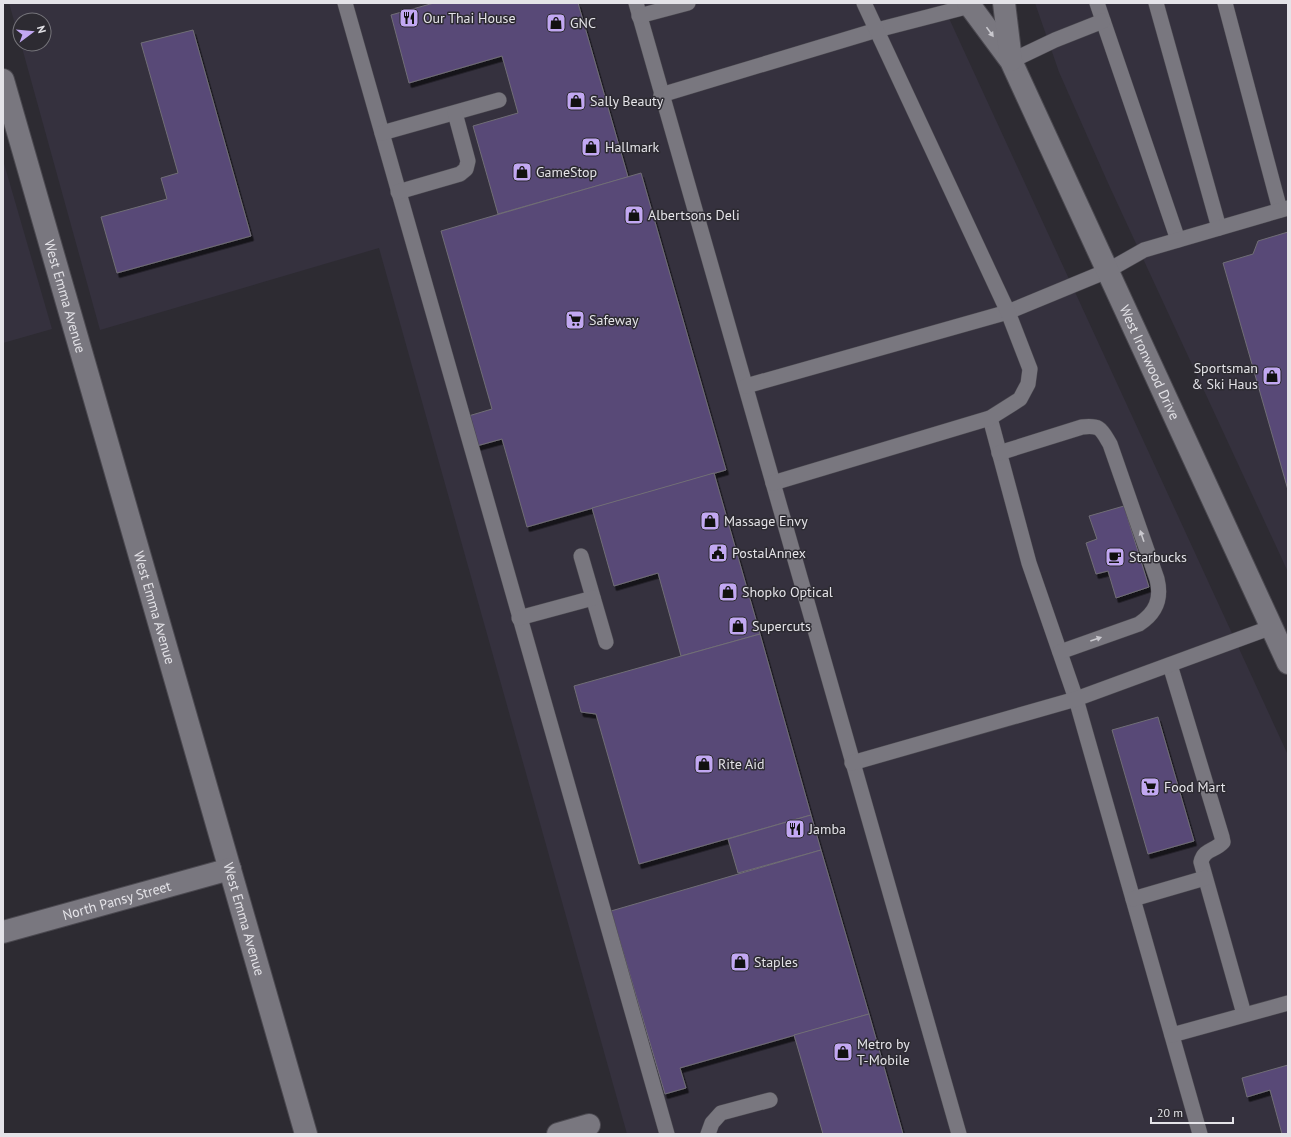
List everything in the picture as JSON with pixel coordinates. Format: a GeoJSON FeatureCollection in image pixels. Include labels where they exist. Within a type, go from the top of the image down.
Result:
{"type":"FeatureCollection","features":[{"type":"Feature","properties":{"kind":"street","name":"West Ironwood Drive"},"geometry":{"type":"LineString","coordinates":[[1004,3],[1011,61]]}},
{"type":"Feature","properties":{"kind":"street","name":"West Ironwood Drive"},"geometry":{"type":"LineString","coordinates":[[969,4],[1011,61],[1288,663]]}},
{"type":"Feature","properties":{"kind":"street","name":"West Emma Avenue"},"geometry":{"type":"LineString","coordinates":[[3,80],[306,1134]]}},
{"type":"Feature","properties":{"kind":"street","name":"North Pansy Street"},"geometry":{"type":"LineString","coordinates":[[3,932],[230,869]]}},
{"type":"Feature","properties":{"kind":"street"},"geometry":{"type":"LineString","coordinates":[[558,1134],[589,1125]]}},
{"type":"Feature","properties":{"kind":"lane"},"geometry":{"type":"LineString","coordinates":[[344,3],[667,1134]]}},
{"type":"Feature","properties":{"kind":"lane"},"geometry":{"type":"LineString","coordinates":[[688,3],[637,10],[746,386],[852,763],[959,1134]]}},
{"type":"Feature","properties":{"kind":"lane"},"geometry":{"type":"LineString","coordinates":[[773,483],[990,418],[1020,399],[1028,384],[1030,369],[1008,312],[864,3]]}},
{"type":"Feature","properties":{"kind":"lane"},"geometry":{"type":"LineString","coordinates":[[1097,3],[1178,240]]}},
{"type":"Feature","properties":{"kind":"lane"},"geometry":{"type":"LineString","coordinates":[[1156,3],[1219,228]]}},
{"type":"Feature","properties":{"kind":"lane"},"geometry":{"type":"LineString","coordinates":[[746,386],[1008,312],[1107,271],[1144,250],[1284,209],[1225,3]]}},
{"type":"Feature","properties":{"kind":"lane"},"geometry":{"type":"LineString","coordinates":[[661,95],[877,30],[941,15],[969,4]]}},
{"type":"Feature","properties":{"kind":"lane"},"geometry":{"type":"LineString","coordinates":[[1011,61],[1055,40],[1103,21]]}},
{"type":"Feature","properties":{"kind":"lane"},"geometry":{"type":"LineString","coordinates":[[382,133],[499,100]]}},
{"type":"Feature","properties":{"kind":"lane"},"geometry":{"type":"LineString","coordinates":[[398,192],[460,174],[466,169],[468,161],[455,113]]}},
{"type":"Feature","properties":{"kind":"lane"},"geometry":{"type":"LineString","coordinates":[[990,418],[1028,563],[1076,699],[1200,1134]]}},
{"type":"Feature","properties":{"kind":"lane"},"geometry":{"type":"LineString","coordinates":[[999,453],[1082,427],[1095,426],[1102,430],[1110,444],[1157,579],[1160,590],[1157,603],[1150,617],[1139,624],[1060,652]]}},
{"type":"Feature","properties":{"kind":"lane"},"geometry":{"type":"LineString","coordinates":[[581,556],[606,642]]}},
{"type":"Feature","properties":{"kind":"lane"},"geometry":{"type":"LineString","coordinates":[[520,618],[593,598]]}},
{"type":"Feature","properties":{"kind":"lane"},"geometry":{"type":"LineString","coordinates":[[852,763],[1076,699],[1272,627]]}},
{"type":"Feature","properties":{"kind":"lane"},"geometry":{"type":"LineString","coordinates":[[1170,665],[1222,837],[1223,842],[1220,846],[1209,850],[1202,856],[1201,862],[1244,1014]]}},
{"type":"Feature","properties":{"kind":"lane"},"geometry":{"type":"LineString","coordinates":[[1133,899],[1206,878]]}},
{"type":"Feature","properties":{"kind":"lane"},"geometry":{"type":"LineString","coordinates":[[1172,1035],[1288,1003]]}},
{"type":"Feature","properties":{"kind":"lane"},"geometry":{"type":"LineString","coordinates":[[708,1134],[712,1123],[721,1113],[770,1100]]}},
{"type":"Feature","properties":{"kind":"shaded area"},"geometry":{"type":"Polygon","coordinates":[[[9,3],[942,3],[1288,755],[1288,1134],[627,1134],[379,248],[100,330],[23,52],[52,52],[52,12],[12,12],[12,14],[9,3]]]}},
{"type":"Feature","properties":{"kind":"shaded area"},"geometry":{"type":"Polygon","coordinates":[[[1035,3],[1288,3],[1288,572],[1108,183],[1059,72],[1035,3]]]}},
{"type":"Feature","properties":{"kind":"shaded area"},"geometry":{"type":"Polygon","coordinates":[[[3,160],[52,329],[3,343],[3,160]]]}},
{"type":"Feature","properties":{"kind":"building"},"geometry":{"type":"Polygon","coordinates":[[[434,3],[578,3],[628,177],[498,214],[473,126],[518,113],[502,56],[409,83],[391,15],[434,3]]]}},
{"type":"Feature","properties":{"kind":"building"},"geometry":{"type":"Polygon","coordinates":[[[193,30],[251,236],[117,273],[101,217],[167,199],[161,178],[178,173],[141,43],[193,30]]]}},
{"type":"Feature","properties":{"kind":"building","name":"Safeway"},"geometry":{"type":"Polygon","coordinates":[[[641,173],[726,470],[527,527],[502,439],[473,447],[465,417],[492,409],[441,231],[641,173]]]}},
{"type":"Feature","properties":{"kind":"building","name":"Sportsman & Ski Haus"},"geometry":{"type":"Polygon","coordinates":[[[1288,232],[1288,490],[1223,263],[1253,254],[1258,241],[1288,232]]]}},
{"type":"Feature","properties":{"kind":"building"},"geometry":{"type":"Polygon","coordinates":[[[714,473],[760,634],[681,656],[658,573],[614,586],[592,508],[714,473]]]}},
{"type":"Feature","properties":{"kind":"building","name":"Starbucks"},"geometry":{"type":"Polygon","coordinates":[[[1124,506],[1149,587],[1116,598],[1108,571],[1096,574],[1086,543],[1097,539],[1089,516],[1124,506]]]}},
{"type":"Feature","properties":{"kind":"building","name":"Rite Aid"},"geometry":{"type":"Polygon","coordinates":[[[760,634],[811,815],[639,864],[596,714],[581,712],[574,686],[760,634]]]}},
{"type":"Feature","properties":{"kind":"building"},"geometry":{"type":"Polygon","coordinates":[[[1158,717],[1194,841],[1148,854],[1112,730],[1158,717]]]}},
{"type":"Feature","properties":{"kind":"building"},"geometry":{"type":"Polygon","coordinates":[[[811,815],[821,850],[738,873],[728,839],[811,815]]]}},
{"type":"Feature","properties":{"kind":"building","name":"Staples"},"geometry":{"type":"Polygon","coordinates":[[[821,850],[869,1014],[680,1068],[686,1088],[665,1094],[611,911],[821,850]]]}},
{"type":"Feature","properties":{"kind":"building"},"geometry":{"type":"Polygon","coordinates":[[[869,1014],[903,1134],[823,1134],[794,1035],[869,1014]]]}},
{"type":"Feature","properties":{"kind":"building"},"geometry":{"type":"Polygon","coordinates":[[[1288,1065],[1288,1134],[1282,1134],[1270,1090],[1247,1097],[1242,1078],[1288,1065]]]}},
{"type":"Feature","properties":{"kind":"place","name":"Our Thai House"},"geometry":{"type":"Point","coordinates":[409,18]}},
{"type":"Feature","properties":{"kind":"place","name":"GNC"},"geometry":{"type":"Point","coordinates":[556,23]}},
{"type":"Feature","properties":{"kind":"place","name":"Sally Beauty"},"geometry":{"type":"Point","coordinates":[576,101]}},
{"type":"Feature","properties":{"kind":"place","name":"Hallmark"},"geometry":{"type":"Point","coordinates":[591,147]}},
{"type":"Feature","properties":{"kind":"place","name":"GameStop"},"geometry":{"type":"Point","coordinates":[522,172]}},
{"type":"Feature","properties":{"kind":"place","name":"Albertsons Deli"},"geometry":{"type":"Point","coordinates":[634,215]}},
{"type":"Feature","properties":{"kind":"place","name":"Safeway"},"geometry":{"type":"Point","coordinates":[575,320]}},
{"type":"Feature","properties":{"kind":"place","name":"Sportsman & Ski Haus"},"geometry":{"type":"Point","coordinates":[1272,376]}},
{"type":"Feature","properties":{"kind":"place","name":"Massage Envy"},"geometry":{"type":"Point","coordinates":[710,521]}},
{"type":"Feature","properties":{"kind":"place","name":"PostalAnnex"},"geometry":{"type":"Point","coordinates":[718,553]}},
{"type":"Feature","properties":{"kind":"place","name":"Starbucks"},"geometry":{"type":"Point","coordinates":[1115,557]}},
{"type":"Feature","properties":{"kind":"place","name":"Shopko Optical"},"geometry":{"type":"Point","coordinates":[728,592]}},
{"type":"Feature","properties":{"kind":"place","name":"Supercuts"},"geometry":{"type":"Point","coordinates":[738,626]}},
{"type":"Feature","properties":{"kind":"place","name":"Rite Aid"},"geometry":{"type":"Point","coordinates":[704,764]}},
{"type":"Feature","properties":{"kind":"place","name":"Food Mart"},"geometry":{"type":"Point","coordinates":[1150,787]}},
{"type":"Feature","properties":{"kind":"place","name":"Jamba"},"geometry":{"type":"Point","coordinates":[795,829]}},
{"type":"Feature","properties":{"kind":"place","name":"Staples"},"geometry":{"type":"Point","coordinates":[740,962]}},
{"type":"Feature","properties":{"kind":"place","name":"Metro by T-Mobile"},"geometry":{"type":"Point","coordinates":[843,1052]}}]}
